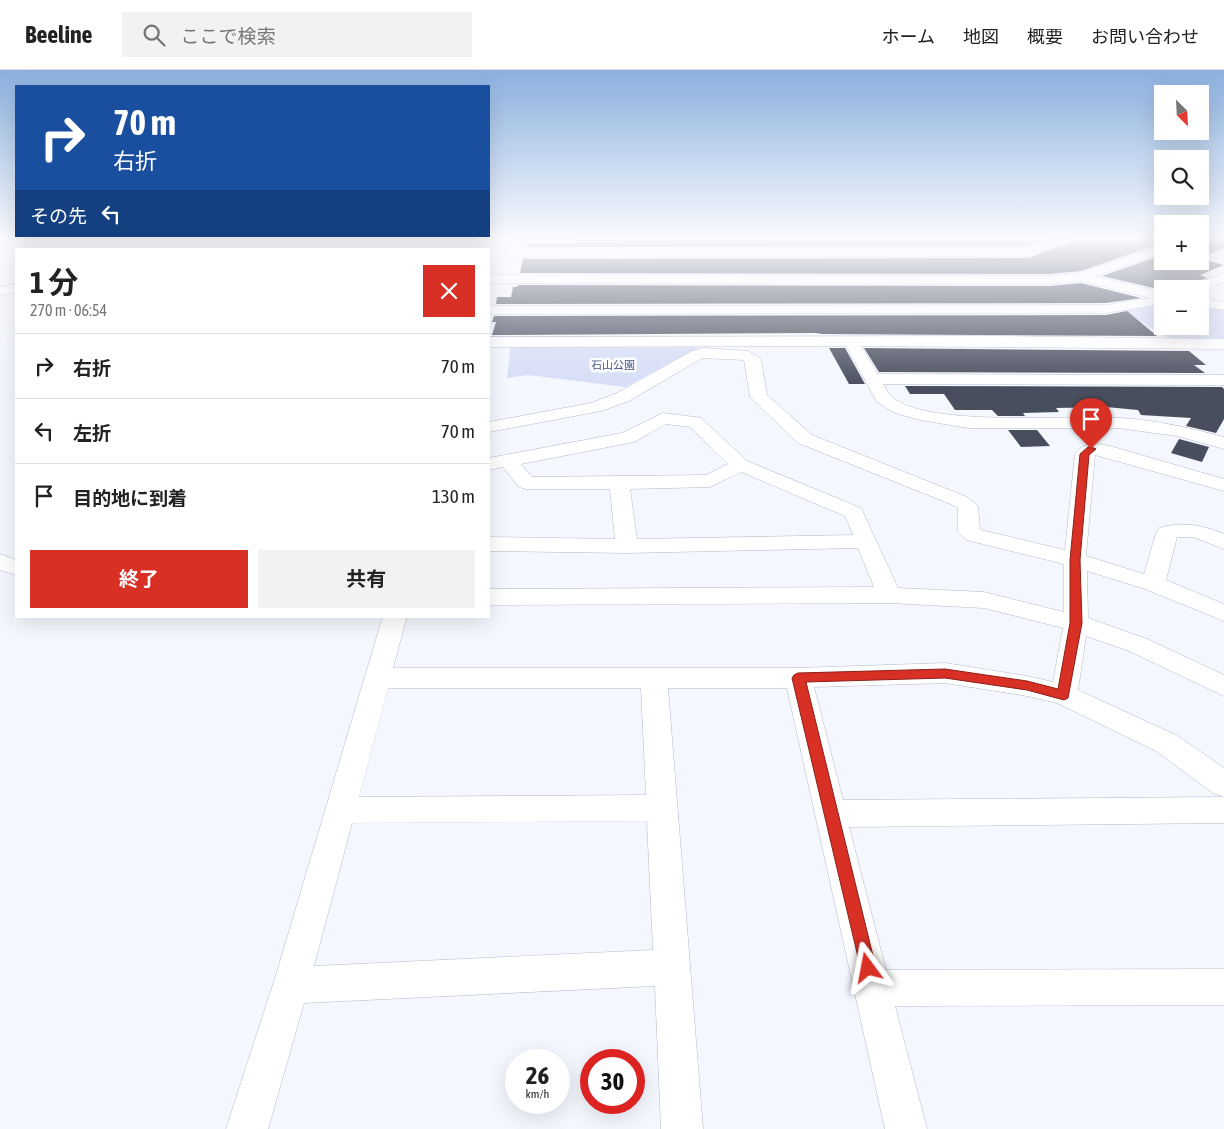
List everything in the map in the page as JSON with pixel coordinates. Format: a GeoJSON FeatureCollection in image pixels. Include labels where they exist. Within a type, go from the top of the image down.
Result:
{"type":"FeatureCollection","features":[{"type":"Feature","properties":{"kind":"street"},"geometry":{"type":"LineString","coordinates":[[753,287],[774,341]]}},
{"type":"Feature","properties":{"kind":"street"},"geometry":{"type":"LineString","coordinates":[[1120,287],[1154,294]]}},
{"type":"Feature","properties":{"kind":"street"},"geometry":{"type":"LineString","coordinates":[[0,291],[15,288]]}},
{"type":"Feature","properties":{"kind":"street"},"geometry":{"type":"LineString","coordinates":[[490,310],[1106,310],[1154,301]]}},
{"type":"Feature","properties":{"kind":"street"},"geometry":{"type":"LineString","coordinates":[[1209,304],[1224,306]]}},
{"type":"Feature","properties":{"kind":"street"},"geometry":{"type":"LineString","coordinates":[[968,310],[993,341]]}},
{"type":"Feature","properties":{"kind":"street"},"geometry":{"type":"LineString","coordinates":[[851,341],[883,398],[901,409],[945,420],[968,423],[1118,423],[1178,430],[1224,443]]}},
{"type":"Feature","properties":{"kind":"street"},"geometry":{"type":"LineString","coordinates":[[490,342],[993,341],[1224,344]]}},
{"type":"Feature","properties":{"kind":"street"},"geometry":{"type":"LineString","coordinates":[[490,427],[596,408],[623,397],[704,352],[748,356],[753,360],[759,397],[805,439],[960,500],[968,506],[969,532],[974,535],[1075,560],[1153,584],[1224,613]]}},
{"type":"Feature","properties":{"kind":"street"},"geometry":{"type":"LineString","coordinates":[[872,379],[1224,380]]}},
{"type":"Feature","properties":{"kind":"street"},"geometry":{"type":"LineString","coordinates":[[498,462],[627,438],[664,418],[695,422],[740,465],[854,512],[889,595]]}},
{"type":"Feature","properties":{"kind":"street"},"geometry":{"type":"LineString","coordinates":[[1064,695],[1076,623],[1075,560],[1084,454],[1091,449],[1103,450],[1224,485]]}},
{"type":"Feature","properties":{"kind":"street"},"geometry":{"type":"LineString","coordinates":[[498,462],[526,483],[710,481],[740,465]]}},
{"type":"Feature","properties":{"kind":"street"},"geometry":{"type":"LineString","coordinates":[[619,483],[627,546]]}},
{"type":"Feature","properties":{"kind":"street"},"geometry":{"type":"LineString","coordinates":[[1153,584],[1167,533],[1177,529],[1189,529],[1224,542]]}},
{"type":"Feature","properties":{"kind":"street"},"geometry":{"type":"LineString","coordinates":[[490,544],[627,546],[865,541]]}},
{"type":"Feature","properties":{"kind":"street"},"geometry":{"type":"LineString","coordinates":[[0,561],[15,568]]}},
{"type":"Feature","properties":{"kind":"street"},"geometry":{"type":"LineString","coordinates":[[490,597],[889,595],[984,600],[1076,623],[1138,645],[1224,686]]}},
{"type":"Feature","properties":{"kind":"street"},"geometry":{"type":"LineString","coordinates":[[247,1129],[294,975],[394,618]]}},
{"type":"Feature","properties":{"kind":"street"},"geometry":{"type":"LineString","coordinates":[[376,678],[798,678],[945,673],[1027,686],[1064,695],[1166,743],[1224,784]]}},
{"type":"Feature","properties":{"kind":"street"},"geometry":{"type":"LineString","coordinates":[[654,678],[682,1129]]}},
{"type":"Feature","properties":{"kind":"street"},"geometry":{"type":"LineString","coordinates":[[798,678],[906,1129]]}},
{"type":"Feature","properties":{"kind":"street"},"geometry":{"type":"LineString","coordinates":[[340,812],[363,810],[662,808]]}},
{"type":"Feature","properties":{"kind":"street"},"geometry":{"type":"LineString","coordinates":[[831,814],[1224,810]]}},
{"type":"Feature","properties":{"kind":"street"},"geometry":{"type":"LineString","coordinates":[[294,975],[305,985],[672,967]]}},
{"type":"Feature","properties":{"kind":"street"},"geometry":{"type":"LineString","coordinates":[[872,988],[1224,987]]}},
{"type":"Feature","properties":{"kind":"green space"},"geometry":{"type":"Polygon","coordinates":[[[1154,304],[1154,329],[1122,310],[1154,304]]]}},
{"type":"Feature","properties":{"kind":"green space"},"geometry":{"type":"Polygon","coordinates":[[[1209,308],[1224,310],[1224,338],[1168,338],[1163,335],[1209,335],[1209,308]]]}},
{"type":"Feature","properties":{"kind":"green space","name":"石山公園"},"geometry":{"type":"Polygon","coordinates":[[[511,344],[705,344],[625,387],[528,375],[507,378],[511,344]]]}},
{"type":"Feature","properties":{"kind":"building"},"geometry":{"type":"Polygon","coordinates":[[[513,287],[1099,287],[1141,298],[1106,303],[496,304],[497,297],[511,297],[513,287]]]}},
{"type":"Feature","properties":{"kind":"building"},"geometry":{"type":"Polygon","coordinates":[[[1127,311],[1157,336],[816,333],[492,335],[496,322],[492,322],[494,316],[1106,315],[1127,311]]]}},
{"type":"Feature","properties":{"kind":"building"},"geometry":{"type":"Polygon","coordinates":[[[829,348],[845,348],[865,384],[849,384],[829,348]]]}},
{"type":"Feature","properties":{"kind":"building"},"geometry":{"type":"Polygon","coordinates":[[[864,348],[1189,351],[1206,365],[1194,365],[1205,373],[879,372],[864,348]]]}},
{"type":"Feature","properties":{"kind":"building"},"geometry":{"type":"Polygon","coordinates":[[[905,386],[1222,387],[1224,389],[1224,419],[1216,433],[1186,426],[1191,418],[1141,415],[1138,410],[1106,407],[1056,408],[1059,412],[1023,413],[1025,416],[998,416],[992,410],[955,410],[944,394],[910,394],[905,386]]]}},
{"type":"Feature","properties":{"kind":"building"},"geometry":{"type":"Polygon","coordinates":[[[1008,430],[1037,430],[1050,446],[1021,447],[1008,430]]]}},
{"type":"Feature","properties":{"kind":"building"},"geometry":{"type":"Polygon","coordinates":[[[1179,439],[1209,447],[1202,462],[1171,453],[1179,439]]]}},
{"type":"Feature","properties":{"kind":"route"},"geometry":{"type":"LineString","coordinates":[[868,968],[798,678],[945,673],[1027,686],[1064,695],[1076,623],[1075,560],[1084,454],[1091,449]]}}]}
